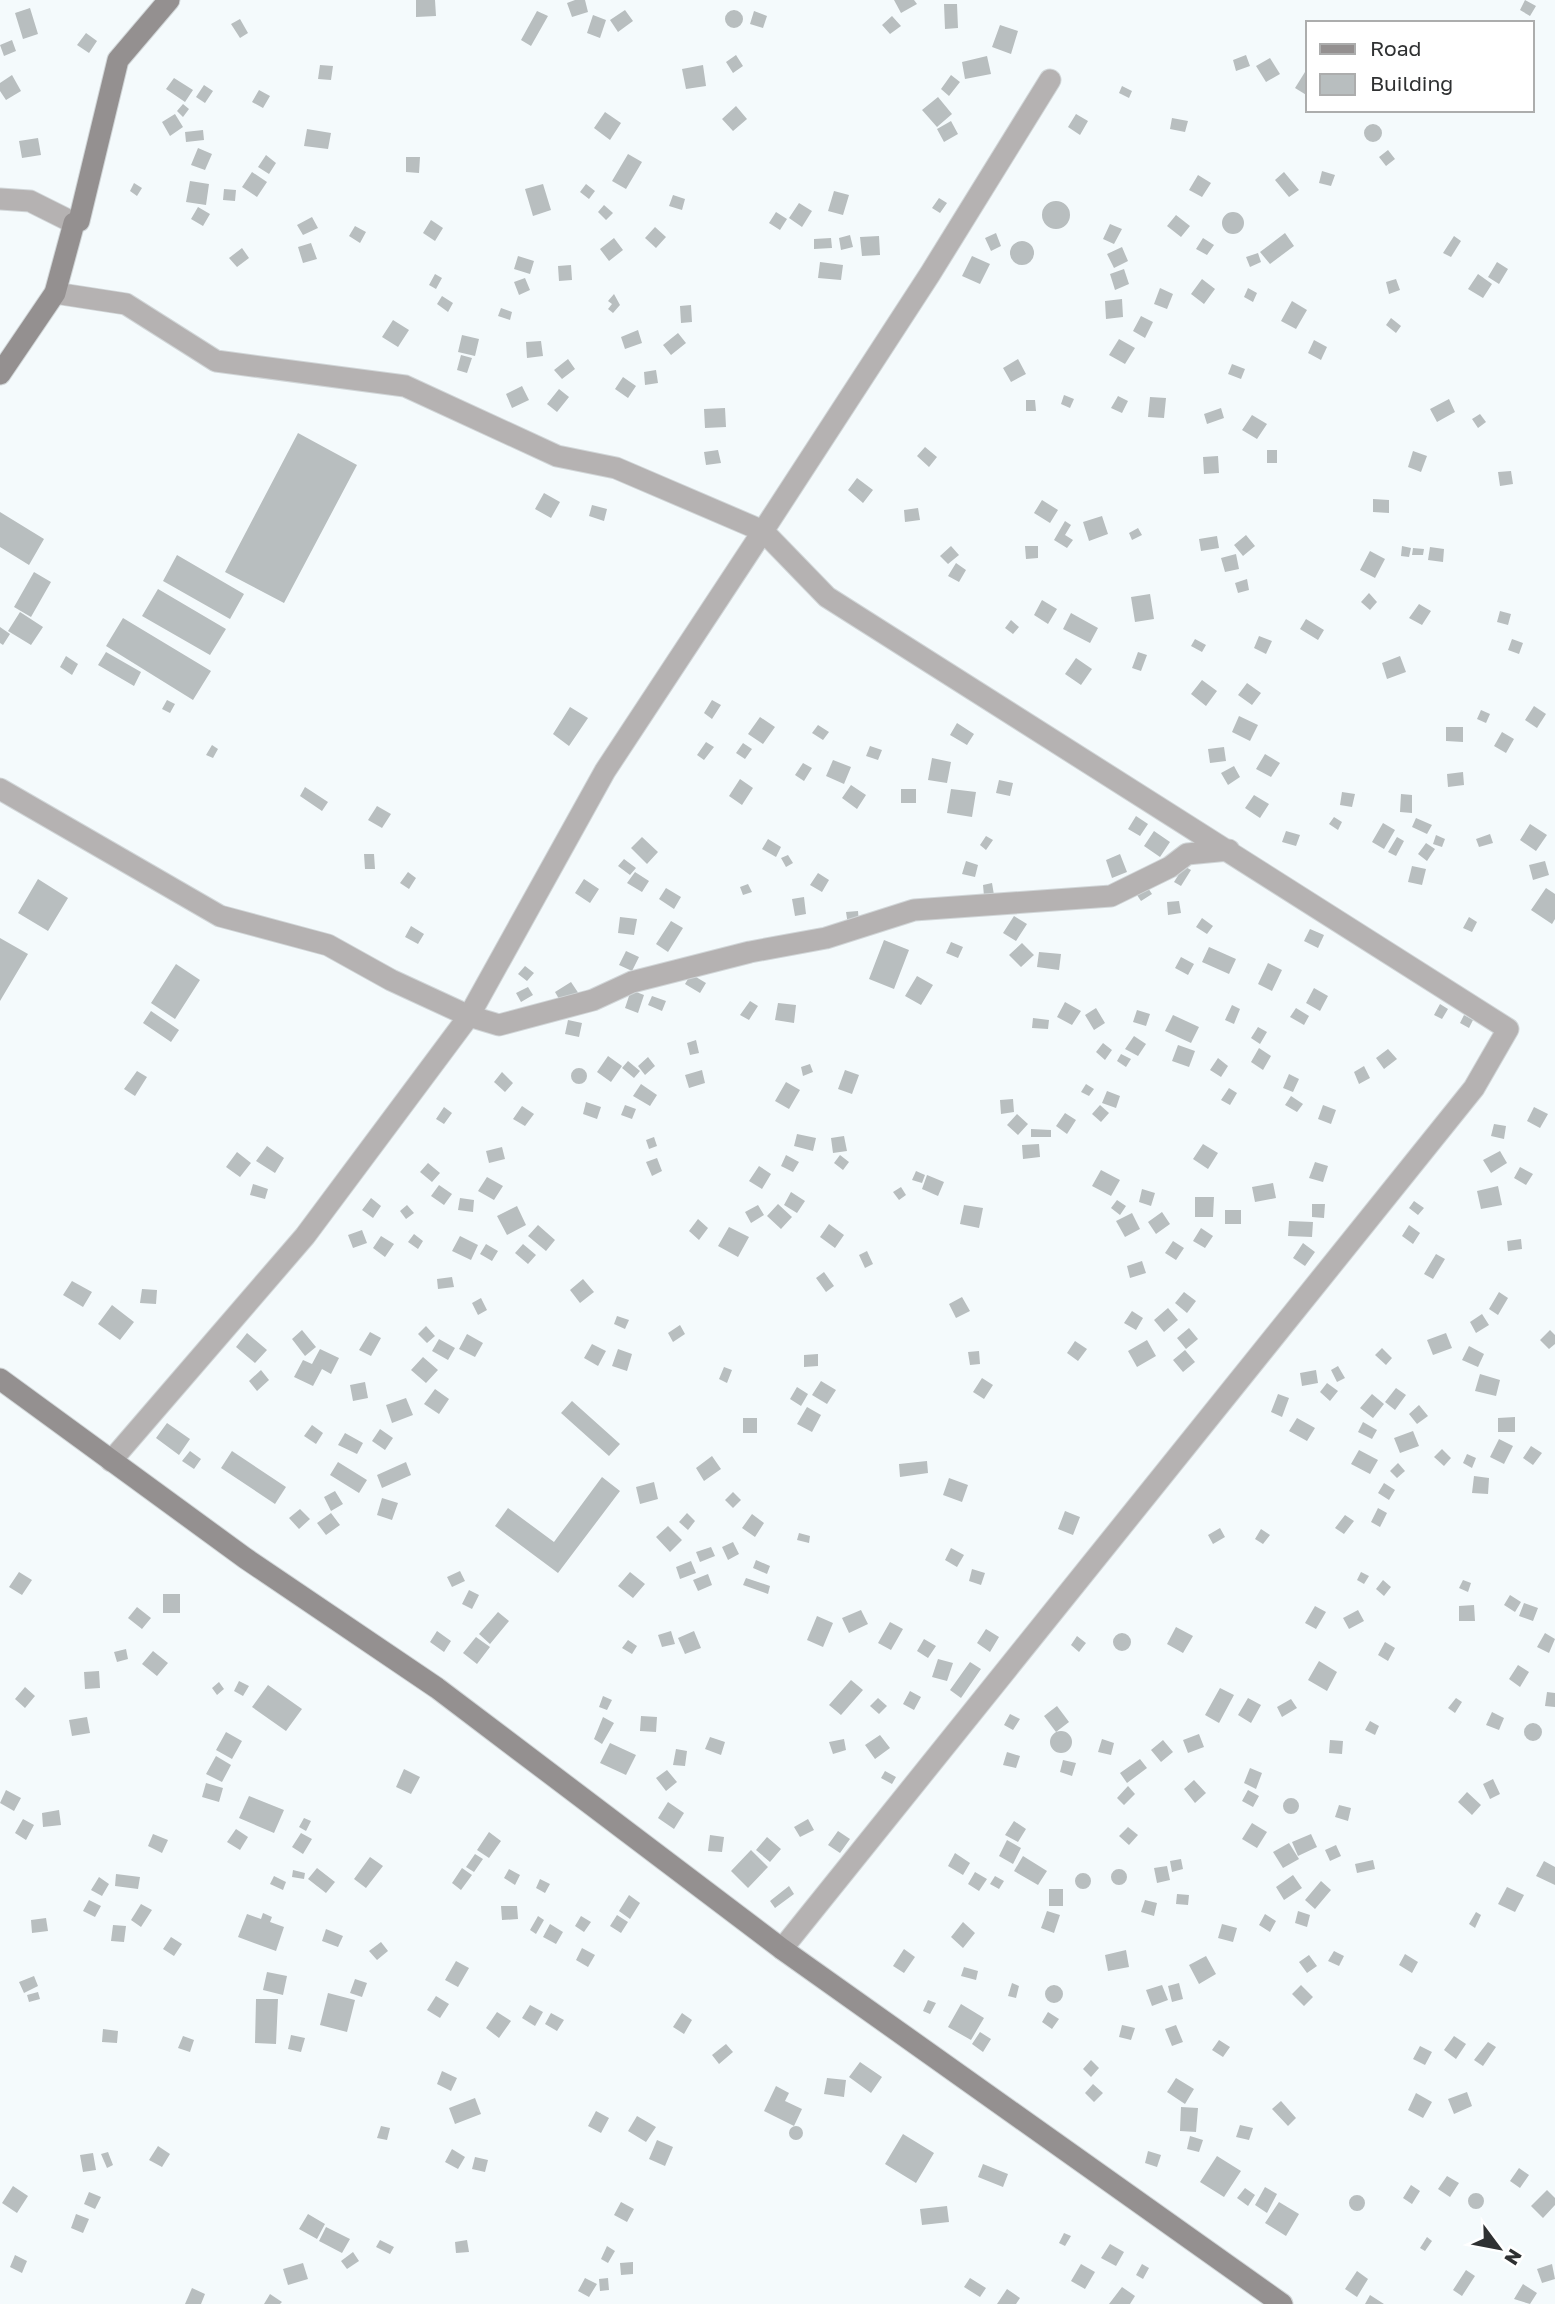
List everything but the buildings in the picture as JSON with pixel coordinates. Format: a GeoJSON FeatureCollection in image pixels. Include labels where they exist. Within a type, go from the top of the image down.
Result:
{"type":"FeatureCollection","features":[{"type":"Feature","properties":{"kind":"street"},"geometry":{"type":"LineString","coordinates":[[0,374],[55,293],[74,223],[79,221],[118,60],[169,0]]}},
{"type":"Feature","properties":{"kind":"street"},"geometry":{"type":"LineString","coordinates":[[111,1461],[305,1236],[469,1016],[605,771],[930,274],[1050,80]]}},
{"type":"Feature","properties":{"kind":"street"},"geometry":{"type":"LineString","coordinates":[[0,199],[30,201],[74,223]]}},
{"type":"Feature","properties":{"kind":"street"},"geometry":{"type":"LineString","coordinates":[[55,293],[126,304],[216,361],[405,386],[557,456],[616,468],[763,531],[827,597],[1508,1029],[1474,1088],[782,1949]]}},
{"type":"Feature","properties":{"kind":"street"},"geometry":{"type":"LineString","coordinates":[[0,789],[220,916],[328,945],[391,980],[469,1016],[499,1025],[593,1000],[632,982],[750,952],[826,938],[914,909],[1111,896],[1170,867],[1187,854],[1229,850]]}},
{"type":"Feature","properties":{"kind":"street"},"geometry":{"type":"LineString","coordinates":[[0,1379],[245,1558],[518,1746],[782,1949],[1282,2304]]}}]}
